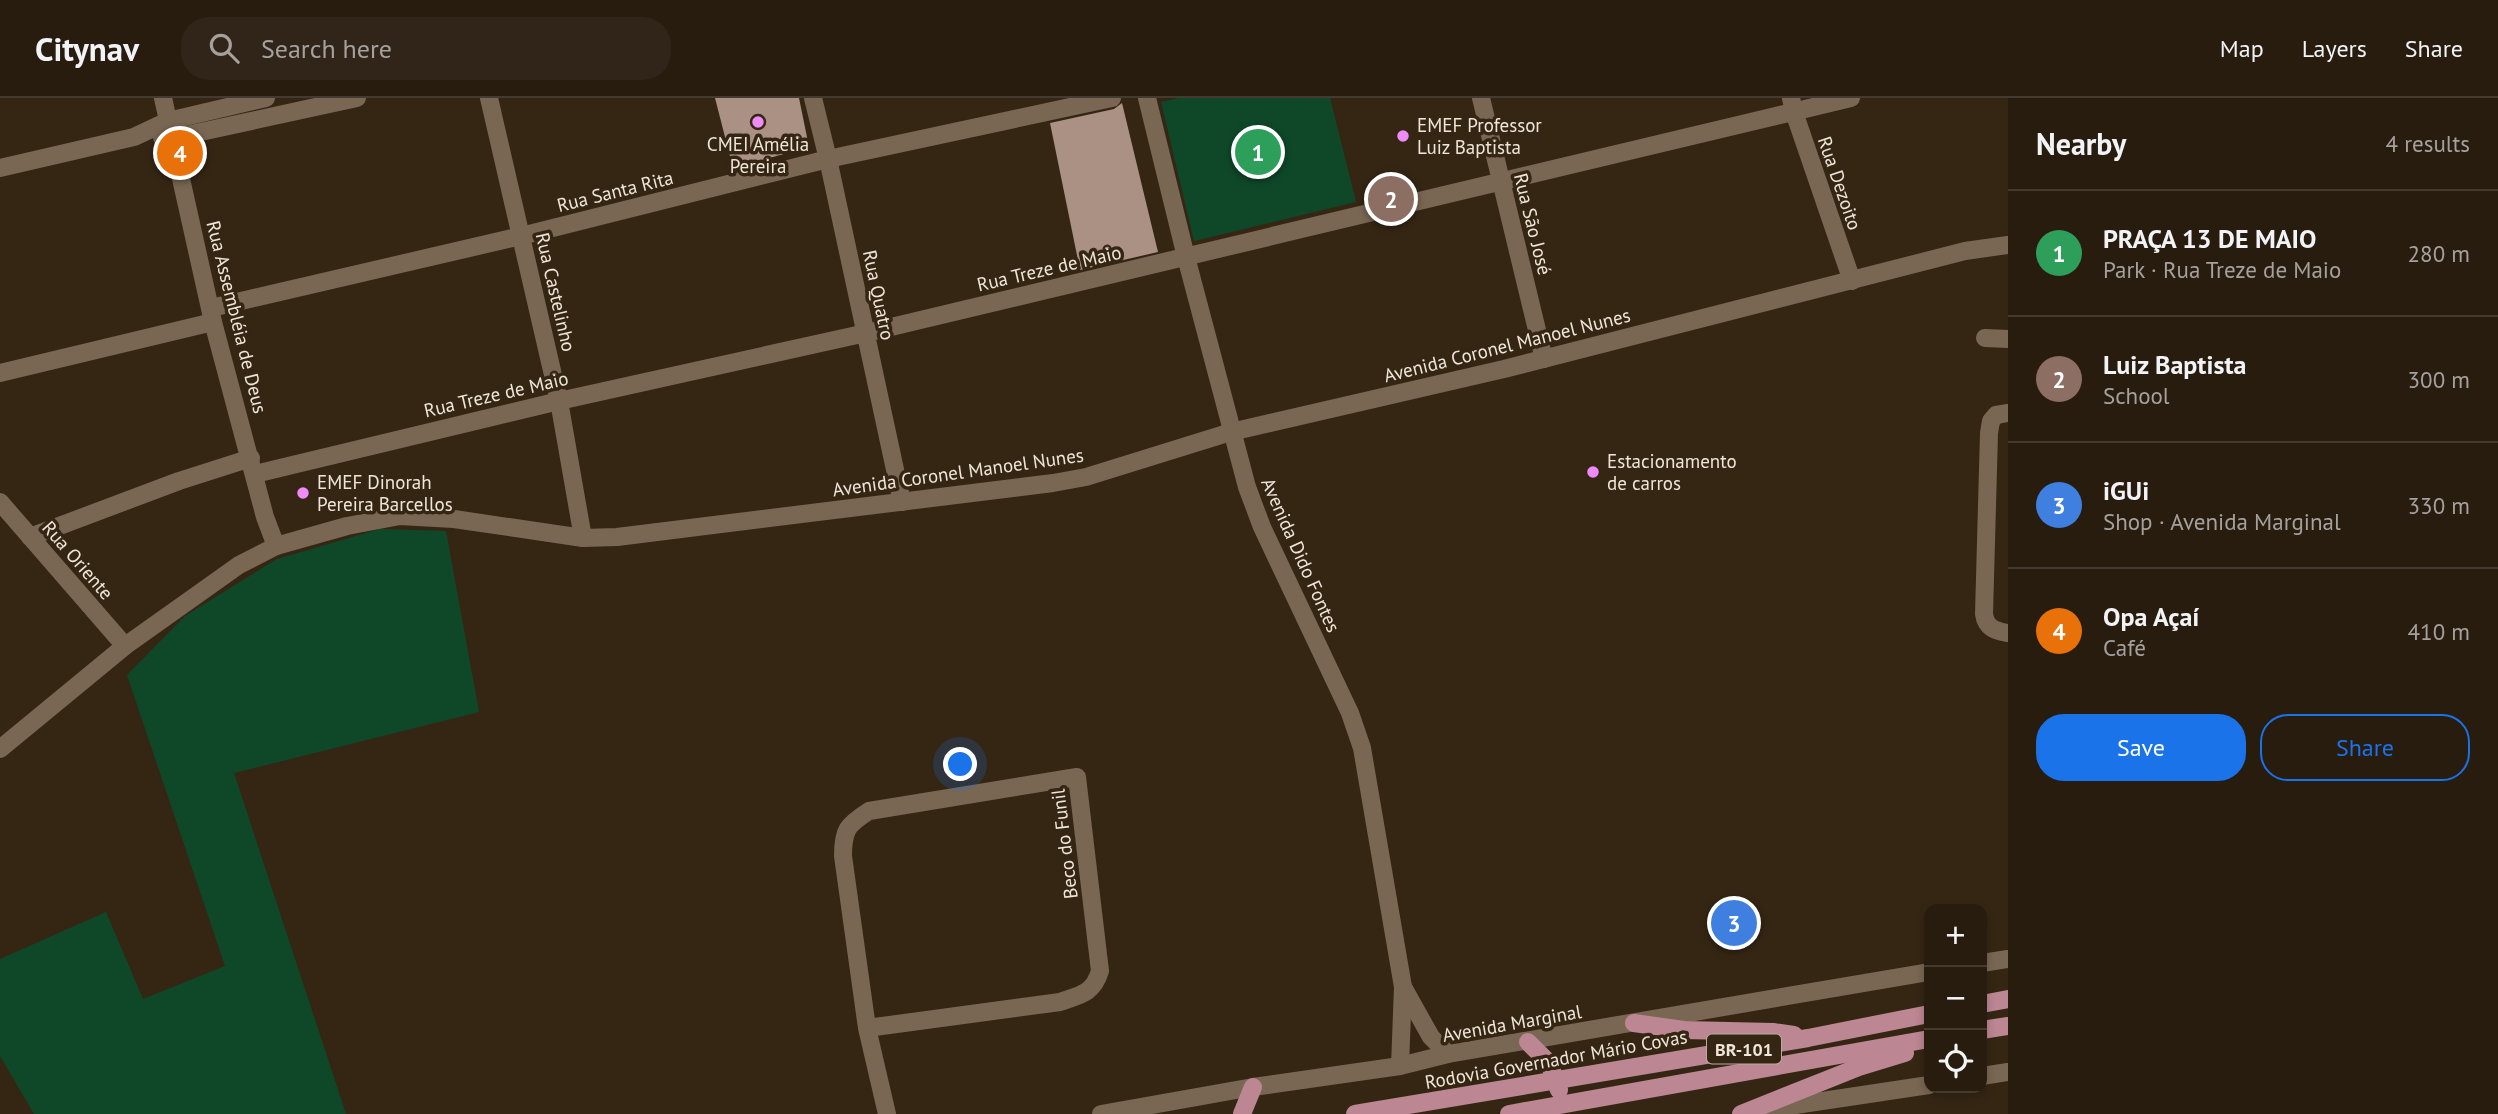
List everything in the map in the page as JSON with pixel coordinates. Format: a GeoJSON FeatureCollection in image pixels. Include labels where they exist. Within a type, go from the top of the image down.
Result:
{"type":"FeatureCollection","features":[{"type":"Feature","properties":{"kind":"main road"},"geometry":{"type":"LineString","coordinates":[[1987,1003],[2008,999]]}},
{"type":"Feature","properties":{"kind":"main road","name":"Rodovia Governador Mário Covas"},"geometry":{"type":"LineString","coordinates":[[1355,1114],[1808,1038],[1924,1015]]}},
{"type":"Feature","properties":{"kind":"main road"},"geometry":{"type":"LineString","coordinates":[[1634,1023],[1684,1030],[1773,1032],[1808,1038]]}},
{"type":"Feature","properties":{"kind":"main road"},"geometry":{"type":"LineString","coordinates":[[1987,1029],[2008,1026]]}},
{"type":"Feature","properties":{"kind":"main road"},"geometry":{"type":"LineString","coordinates":[[1528,1042],[1549,1063],[1557,1081],[1559,1110]]}},
{"type":"Feature","properties":{"kind":"main road","name":"BR-101"},"geometry":{"type":"LineString","coordinates":[[1509,1114],[1559,1110],[1924,1042]]}},
{"type":"Feature","properties":{"kind":"main road"},"geometry":{"type":"LineString","coordinates":[[1739,1114],[1924,1043]]}},
{"type":"Feature","properties":{"kind":"main road"},"geometry":{"type":"LineString","coordinates":[[1242,1114],[1253,1087]]}},
{"type":"Feature","properties":{"kind":"street","name":"Rua Assembléia de Deus"},"geometry":{"type":"LineString","coordinates":[[163,98],[212,315],[276,546]]}},
{"type":"Feature","properties":{"kind":"street"},"geometry":{"type":"LineString","coordinates":[[171,130],[267,98]]}},
{"type":"Feature","properties":{"kind":"street"},"geometry":{"type":"LineString","coordinates":[[0,168],[134,137],[357,98]]}},
{"type":"Feature","properties":{"kind":"street","name":"Rua Castelinho"},"geometry":{"type":"LineString","coordinates":[[489,98],[559,401],[583,538]]}},
{"type":"Feature","properties":{"kind":"street","name":"Rua Quatro"},"geometry":{"type":"LineString","coordinates":[[813,98],[902,502]]}},
{"type":"Feature","properties":{"kind":"street","name":"Rua Santa Rita"},"geometry":{"type":"LineString","coordinates":[[0,373],[212,315],[828,159],[1112,98]]}},
{"type":"Feature","properties":{"kind":"street","name":"Avenida Dido Fontes"},"geometry":{"type":"LineString","coordinates":[[1147,98],[1247,487],[1262,527],[1350,713],[1362,748],[1403,987],[1400,1066]]}},
{"type":"Feature","properties":{"kind":"street","name":"Rua São José"},"geometry":{"type":"LineString","coordinates":[[1481,98],[1544,359]]}},
{"type":"Feature","properties":{"kind":"street","name":"Rua Treze de Maio"},"geometry":{"type":"LineString","coordinates":[[30,537],[179,481],[866,333],[1501,183],[1792,105],[1851,98]]}},
{"type":"Feature","properties":{"kind":"street","name":"Rua Dezoito"},"geometry":{"type":"LineString","coordinates":[[1792,105],[1852,281]]}},
{"type":"Feature","properties":{"kind":"street","name":"Avenida Coronel Manoel Nunes"},"geometry":{"type":"LineString","coordinates":[[0,749],[125,646],[239,565],[276,546],[347,526],[401,516],[454,519],[583,538],[617,537],[1086,477],[1231,432],[1544,359],[1965,251],[2008,245]]}},
{"type":"Feature","properties":{"kind":"street"},"geometry":{"type":"LineString","coordinates":[[1984,338],[2008,339]]}},
{"type":"Feature","properties":{"kind":"street"},"geometry":{"type":"LineString","coordinates":[[2008,413],[1996,415],[1991,421],[1989,433],[1984,614],[1989,627],[2008,633]]}},
{"type":"Feature","properties":{"kind":"street","name":"Rua Oriente"},"geometry":{"type":"LineString","coordinates":[[0,502],[125,646]]}},
{"type":"Feature","properties":{"kind":"street","name":"Beco do Funil"},"geometry":{"type":"LineString","coordinates":[[867,1028],[1060,1002],[1084,994],[1096,985],[1100,971],[1077,777],[869,811],[847,827],[843,856],[867,1028],[887,1114]]}},
{"type":"Feature","properties":{"kind":"street"},"geometry":{"type":"LineString","coordinates":[[1987,962],[2008,959]]}},
{"type":"Feature","properties":{"kind":"street","name":"Avenida Marginal"},"geometry":{"type":"LineString","coordinates":[[1101,1114],[1253,1087],[1400,1066],[1448,1054],[1924,973]]}},
{"type":"Feature","properties":{"kind":"street","name":"Avenida Dido Fontes"},"geometry":{"type":"LineString","coordinates":[[1403,987],[1427,1031],[1448,1054]]}},
{"type":"Feature","properties":{"kind":"street"},"geometry":{"type":"LineString","coordinates":[[1987,1075],[2008,1072]]}},
{"type":"Feature","properties":{"kind":"street"},"geometry":{"type":"LineString","coordinates":[[1739,1114],[1924,1086]]}},
{"type":"Feature","properties":{"kind":"green space"},"geometry":{"type":"Polygon","coordinates":[[[1179,98],[1330,98],[1356,202],[1194,241],[1161,102],[1179,98]]]}},
{"type":"Feature","properties":{"kind":"green space"},"geometry":{"type":"Polygon","coordinates":[[[380,529],[446,531],[479,712],[234,773],[346,1114],[34,1114],[0,1056],[0,959],[106,912],[143,999],[225,966],[127,675],[185,616],[277,559],[380,529]]]}},
{"type":"Feature","properties":{"kind":"building","name":"CMEI Amélia Pereira"},"geometry":{"type":"Polygon","coordinates":[[[715,98],[799,98],[809,147],[733,168],[715,98]]]}},
{"type":"Feature","properties":{"kind":"building"},"geometry":{"type":"Polygon","coordinates":[[[1122,103],[1158,252],[1080,270],[1050,123],[1114,109],[1122,103]]]}},
{"type":"Feature","properties":{"kind":"place","name":"CMEI Amélia Pereira"},"geometry":{"type":"Point","coordinates":[758,122]}},
{"type":"Feature","properties":{"kind":"place","name":"EMEF Professor Luiz Baptista"},"geometry":{"type":"Point","coordinates":[1403,136]}},
{"type":"Feature","properties":{"kind":"place","name":"PRAÇA 13 DE MAIO"},"geometry":{"type":"Point","coordinates":[1258,152]}},
{"type":"Feature","properties":{"kind":"place","name":"Opa Açaí"},"geometry":{"type":"Point","coordinates":[180,153]}},
{"type":"Feature","properties":{"kind":"place","name":"Luiz Baptista"},"geometry":{"type":"Point","coordinates":[1391,199]}},
{"type":"Feature","properties":{"kind":"place","name":"Estacionamento de carros"},"geometry":{"type":"Point","coordinates":[1593,472]}},
{"type":"Feature","properties":{"kind":"place","name":"EMEF Dinorah Pereira Barcellos"},"geometry":{"type":"Point","coordinates":[303,493]}},
{"type":"Feature","properties":{"kind":"place","name":"iGUi"},"geometry":{"type":"Point","coordinates":[1734,923]}}]}
